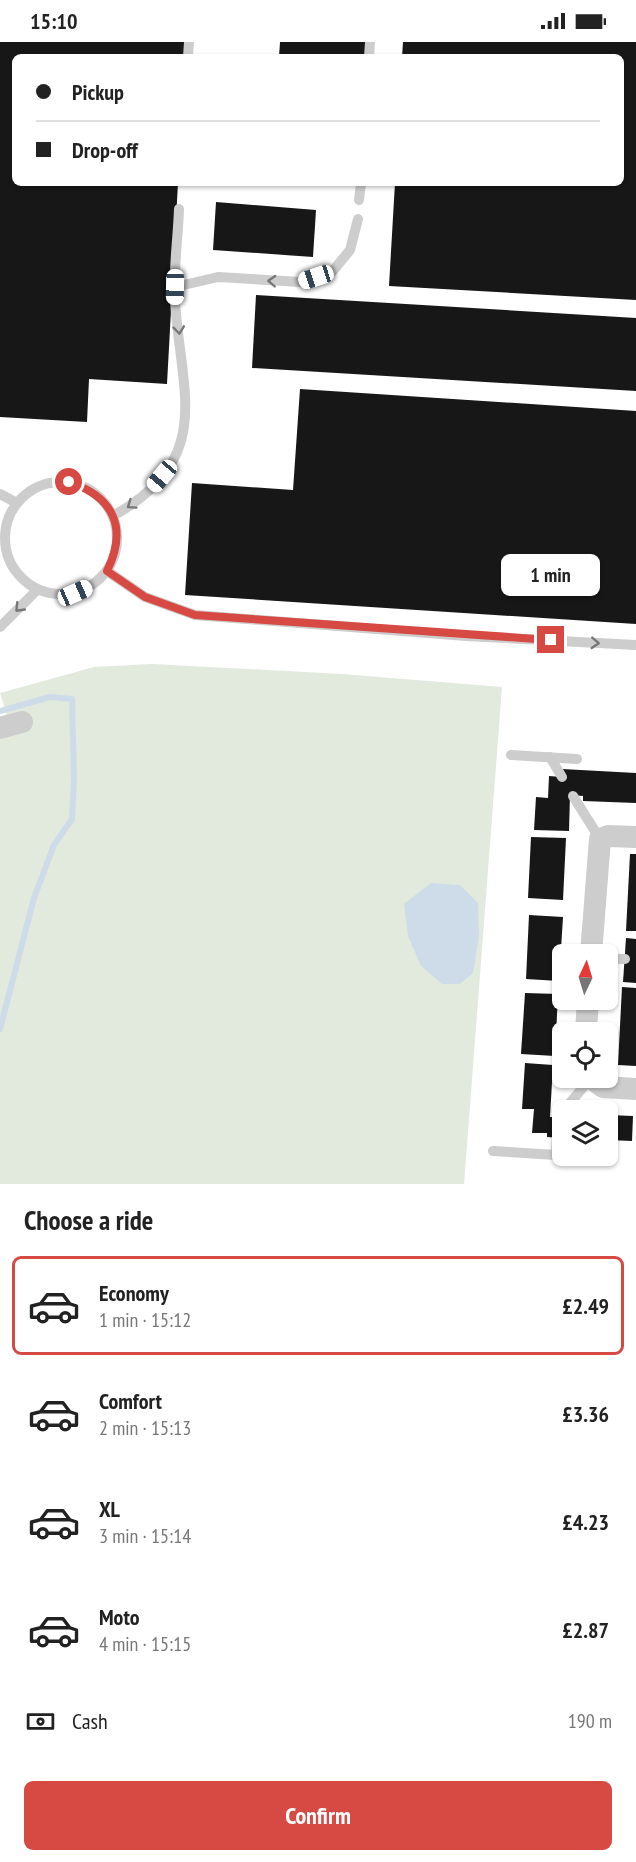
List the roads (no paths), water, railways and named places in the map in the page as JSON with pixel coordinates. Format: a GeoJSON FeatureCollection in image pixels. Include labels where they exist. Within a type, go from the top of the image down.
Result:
{"type":"FeatureCollection","features":[{"type":"Feature","properties":{"kind":"street"},"geometry":{"type":"LineString","coordinates":[[0,728],[22,722]]}},
{"type":"Feature","properties":{"kind":"street"},"geometry":{"type":"LineString","coordinates":[[592,944],[600,838],[636,837]]}},
{"type":"Feature","properties":{"kind":"street"},"geometry":{"type":"LineString","coordinates":[[618,1088],[636,1089]]}},
{"type":"Feature","properties":{"kind":"lane"},"geometry":{"type":"LineString","coordinates":[[359,200],[361,186]]}},
{"type":"Feature","properties":{"kind":"lane"},"geometry":{"type":"LineString","coordinates":[[113,516],[132,505],[155,485],[170,466],[182,441],[186,385],[175,287],[179,209]]}},
{"type":"Feature","properties":{"kind":"lane"},"geometry":{"type":"LineString","coordinates":[[175,287],[218,277],[300,282],[332,272],[350,250],[358,219]]}},
{"type":"Feature","properties":{"kind":"lane"},"geometry":{"type":"LineString","coordinates":[[69,482],[87,488],[103,499],[113,516],[118,535],[116,554],[107,571],[93,585],[75,593],[56,595],[37,590],[15,572],[4,558],[7,521],[17,504],[31,490],[49,483],[69,482]]}},
{"type":"Feature","properties":{"kind":"lane"},"geometry":{"type":"LineString","coordinates":[[0,494],[17,504]]}},
{"type":"Feature","properties":{"kind":"lane"},"geometry":{"type":"LineString","coordinates":[[107,571],[145,597],[195,615],[466,636],[636,645]]}},
{"type":"Feature","properties":{"kind":"lane"},"geometry":{"type":"LineString","coordinates":[[0,627],[37,590]]}},
{"type":"Feature","properties":{"kind":"lane"},"geometry":{"type":"LineString","coordinates":[[511,755],[577,759]]}},
{"type":"Feature","properties":{"kind":"lane"},"geometry":{"type":"LineString","coordinates":[[550,757],[562,777]]}},
{"type":"Feature","properties":{"kind":"lane"},"geometry":{"type":"LineString","coordinates":[[573,796],[600,838]]}},
{"type":"Feature","properties":{"kind":"lane"},"geometry":{"type":"LineString","coordinates":[[618,959],[625,959]]}},
{"type":"Feature","properties":{"kind":"lane"},"geometry":{"type":"LineString","coordinates":[[572,1100],[582,1088]]}},
{"type":"Feature","properties":{"kind":"lane"},"geometry":{"type":"LineString","coordinates":[[493,1151],[552,1155]]}},
{"type":"Feature","properties":{"kind":"water"},"geometry":{"type":"Polygon","coordinates":[[[431,883],[460,885],[478,903],[479,936],[473,973],[460,984],[442,984],[421,966],[408,936],[404,904],[431,883]]]}},
{"type":"Feature","properties":{"kind":"waterway"},"geometry":{"type":"LineString","coordinates":[[0,711],[50,697],[72,699],[74,778],[72,819],[54,845],[34,898],[0,1029]]}}]}
